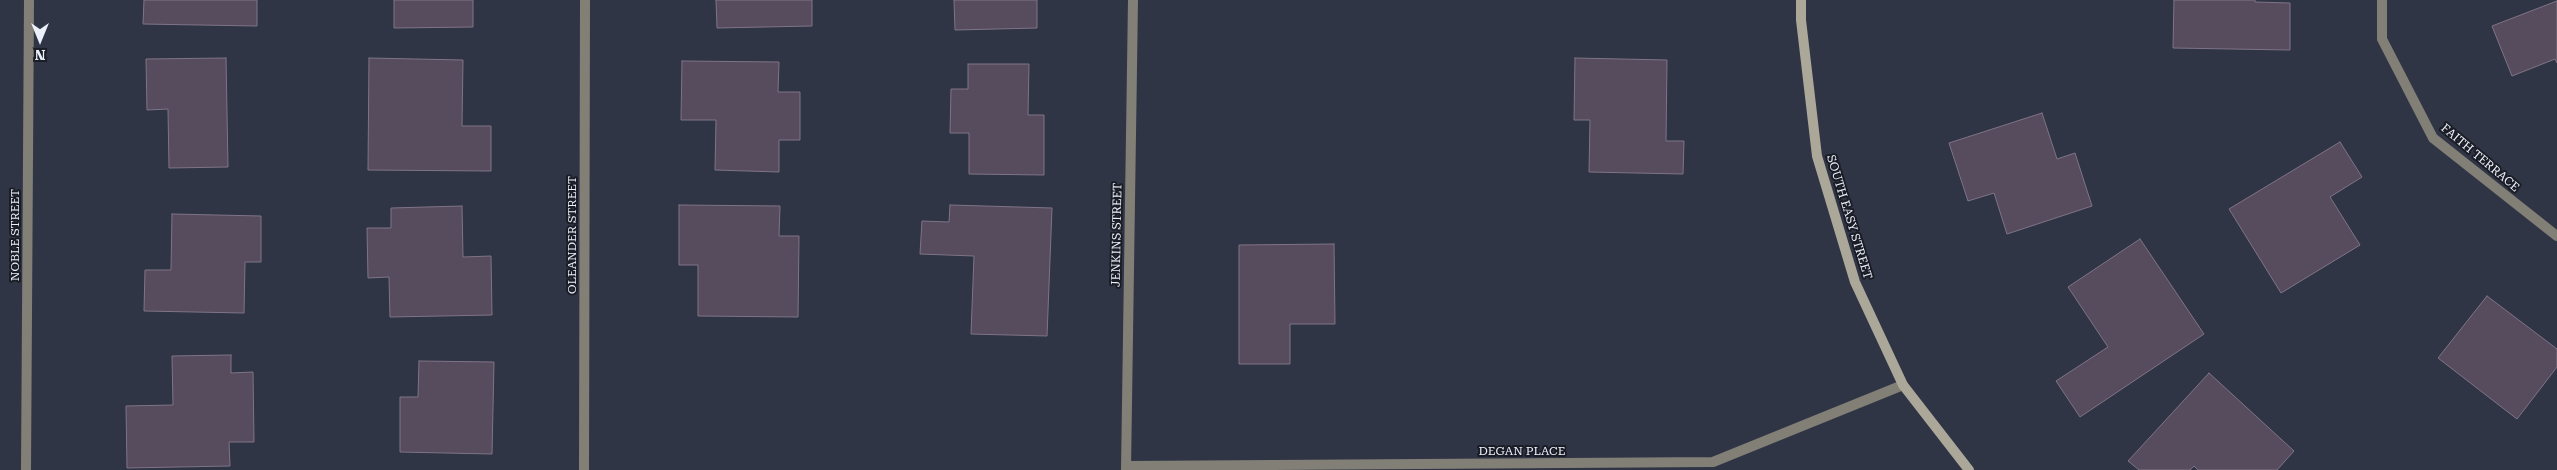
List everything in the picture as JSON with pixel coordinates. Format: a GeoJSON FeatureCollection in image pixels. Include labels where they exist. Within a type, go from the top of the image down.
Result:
{"type":"FeatureCollection","features":[{"type":"Feature","properties":{"kind":"street","name":"NOBLE STREET"},"geometry":{"type":"LineString","coordinates":[[26,470],[29,0]]}},
{"type":"Feature","properties":{"kind":"street","name":"OLEANDER STREET"},"geometry":{"type":"LineString","coordinates":[[584,470],[586,0]]}},
{"type":"Feature","properties":{"kind":"street","name":"JENKINS STREET"},"geometry":{"type":"LineString","coordinates":[[1126,468],[1133,0]]}},
{"type":"Feature","properties":{"kind":"street","name":"SOUTH EASY STREET"},"geometry":{"type":"LineString","coordinates":[[1801,0],[1801,20],[1817,156],[1855,282],[1903,385],[1969,470]]}},
{"type":"Feature","properties":{"kind":"street","name":"FAITH TERRACE"},"geometry":{"type":"LineString","coordinates":[[2382,0],[2382,39],[2434,138],[2557,236]]}},
{"type":"Feature","properties":{"kind":"street","name":"DEGAN PLACE"},"geometry":{"type":"LineString","coordinates":[[1126,468],[1713,462],[1903,385]]}},
{"type":"Feature","properties":{"kind":"building"},"geometry":{"type":"Polygon","coordinates":[[[144,0],[257,0],[257,26],[143,24],[144,0]]]}},
{"type":"Feature","properties":{"kind":"building"},"geometry":{"type":"Polygon","coordinates":[[[394,0],[473,0],[473,27],[394,28],[394,0]]]}},
{"type":"Feature","properties":{"kind":"building"},"geometry":{"type":"Polygon","coordinates":[[[716,0],[812,0],[812,26],[717,28],[716,0]]]}},
{"type":"Feature","properties":{"kind":"building"},"geometry":{"type":"Polygon","coordinates":[[[954,0],[1037,0],[1037,28],[955,30],[954,0]]]}},
{"type":"Feature","properties":{"kind":"building"},"geometry":{"type":"Polygon","coordinates":[[[2174,0],[2255,0],[2255,2],[2290,3],[2290,50],[2173,48],[2174,0]]]}},
{"type":"Feature","properties":{"kind":"building"},"geometry":{"type":"Polygon","coordinates":[[[2557,1],[2557,63],[2555,59],[2512,76],[2492,26],[2557,1]]]}},
{"type":"Feature","properties":{"kind":"building"},"geometry":{"type":"Polygon","coordinates":[[[226,58],[228,167],[169,168],[168,109],[147,110],[146,59],[226,58]]]}},
{"type":"Feature","properties":{"kind":"building"},"geometry":{"type":"Polygon","coordinates":[[[369,58],[463,60],[462,126],[491,126],[491,171],[368,170],[369,58]]]}},
{"type":"Feature","properties":{"kind":"building"},"geometry":{"type":"Polygon","coordinates":[[[1575,58],[1667,60],[1666,141],[1684,141],[1683,174],[1589,172],[1590,120],[1574,120],[1575,58]]]}},
{"type":"Feature","properties":{"kind":"building"},"geometry":{"type":"Polygon","coordinates":[[[682,61],[779,62],[778,92],[800,92],[800,140],[779,140],[779,172],[715,170],[716,120],[681,120],[682,61]]]}},
{"type":"Feature","properties":{"kind":"building"},"geometry":{"type":"Polygon","coordinates":[[[968,64],[1029,64],[1028,115],[1044,115],[1044,175],[969,174],[969,133],[950,133],[951,89],[968,89],[968,64]]]}},
{"type":"Feature","properties":{"kind":"building"},"geometry":{"type":"Polygon","coordinates":[[[2042,113],[2057,159],[2075,153],[2092,206],[2007,234],[1994,193],[1968,201],[1949,143],[2042,113]]]}},
{"type":"Feature","properties":{"kind":"building"},"geometry":{"type":"Polygon","coordinates":[[[2340,142],[2362,177],[2330,197],[2360,245],[2281,293],[2229,209],[2340,142]]]}},
{"type":"Feature","properties":{"kind":"building"},"geometry":{"type":"Polygon","coordinates":[[[679,205],[780,206],[779,236],[799,236],[798,317],[698,316],[698,265],[679,265],[679,205]]]}},
{"type":"Feature","properties":{"kind":"building"},"geometry":{"type":"Polygon","coordinates":[[[950,205],[1052,208],[1047,336],[971,334],[974,256],[920,254],[922,221],[949,222],[950,205]]]}},
{"type":"Feature","properties":{"kind":"building"},"geometry":{"type":"Polygon","coordinates":[[[462,206],[463,257],[491,256],[492,315],[390,317],[389,277],[368,278],[367,228],[391,228],[391,208],[462,206]]]}},
{"type":"Feature","properties":{"kind":"building"},"geometry":{"type":"Polygon","coordinates":[[[172,214],[261,216],[261,262],[245,262],[244,313],[144,311],[145,270],[171,270],[172,214]]]}},
{"type":"Feature","properties":{"kind":"building"},"geometry":{"type":"Polygon","coordinates":[[[2140,239],[2204,334],[2080,417],[2056,381],[2108,347],[2068,287],[2140,239]]]}},
{"type":"Feature","properties":{"kind":"building"},"geometry":{"type":"Polygon","coordinates":[[[1334,244],[1335,324],[1290,324],[1290,364],[1239,364],[1239,245],[1334,244]]]}},
{"type":"Feature","properties":{"kind":"building"},"geometry":{"type":"Polygon","coordinates":[[[2487,296],[2557,349],[2557,367],[2517,419],[2438,358],[2487,296]]]}},
{"type":"Feature","properties":{"kind":"building"},"geometry":{"type":"Polygon","coordinates":[[[231,355],[231,373],[253,372],[254,442],[229,442],[230,466],[127,468],[126,406],[173,405],[172,356],[231,355]]]}},
{"type":"Feature","properties":{"kind":"building"},"geometry":{"type":"Polygon","coordinates":[[[419,361],[494,362],[492,454],[400,452],[400,397],[418,397],[419,361]]]}},
{"type":"Feature","properties":{"kind":"building"},"geometry":{"type":"Polygon","coordinates":[[[2209,373],[2294,451],[2277,470],[2198,470],[2194,466],[2190,470],[2139,470],[2128,461],[2209,373]]]}}]}
